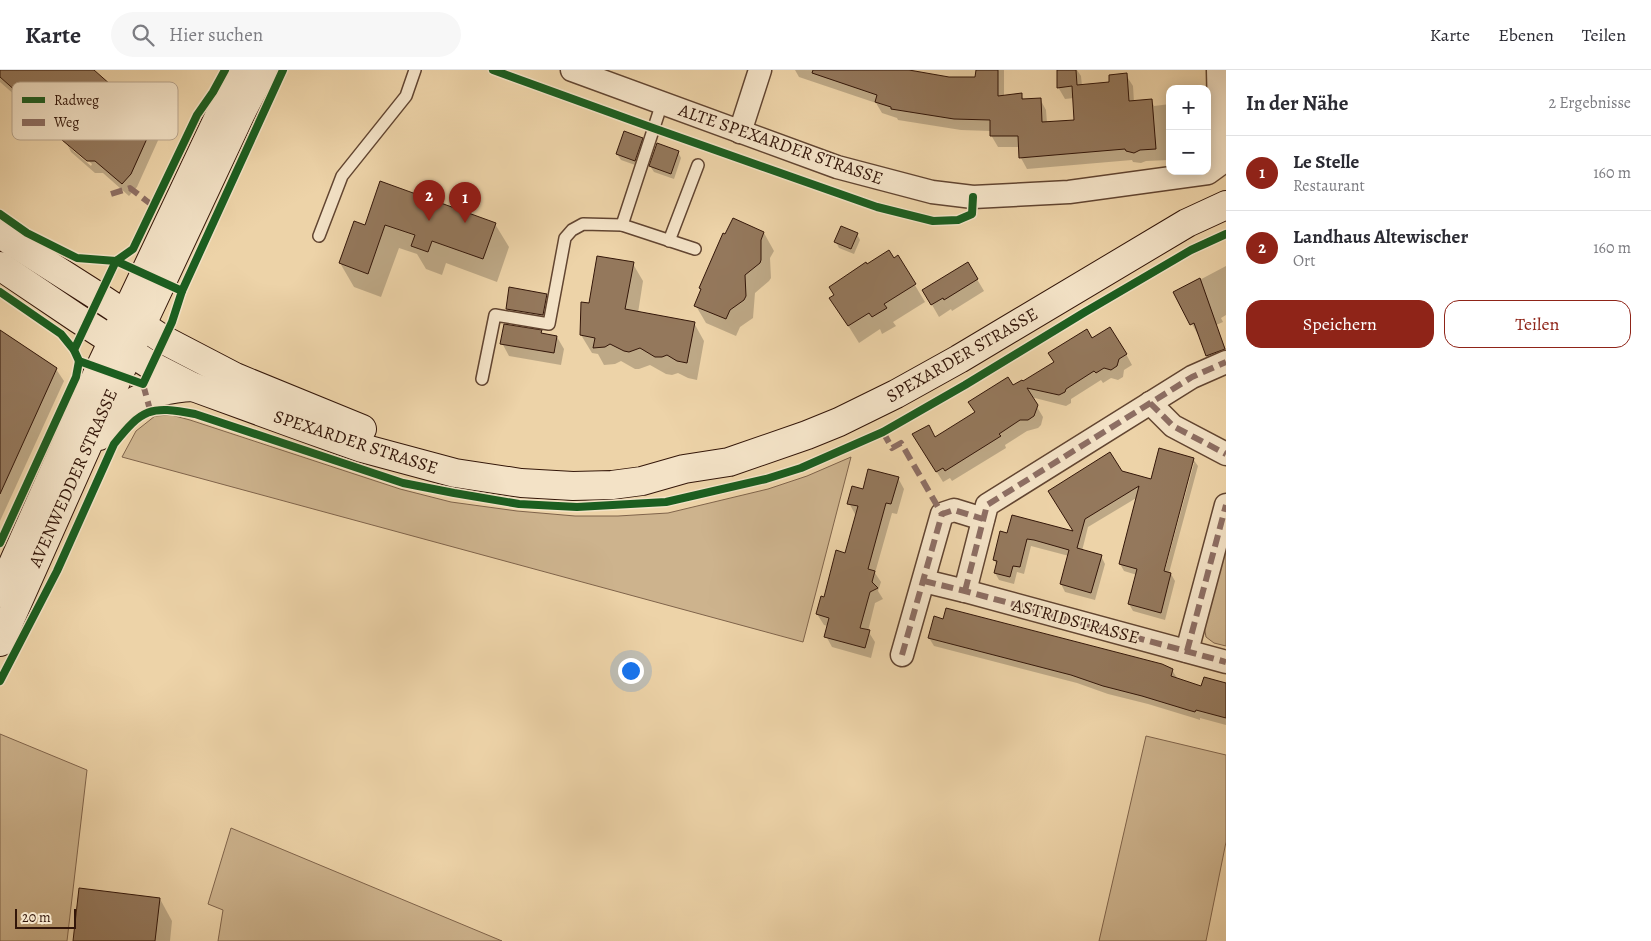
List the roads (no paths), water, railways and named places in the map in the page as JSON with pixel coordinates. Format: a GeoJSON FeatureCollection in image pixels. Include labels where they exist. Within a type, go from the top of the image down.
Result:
{"type":"FeatureCollection","features":[{"type":"Feature","properties":{"kind":"main road","name":"AVENWEDDER STRASSE"},"geometry":{"type":"LineString","coordinates":[[134,320],[241,70]]}},
{"type":"Feature","properties":{"kind":"main road","name":"AVENWEDDER STRASSE"},"geometry":{"type":"LineString","coordinates":[[0,642],[8,585],[134,320],[263,70]]}},
{"type":"Feature","properties":{"kind":"main road","name":"SPEXARDER STRASSE"},"geometry":{"type":"LineString","coordinates":[[0,266],[121,347],[193,387],[362,448],[454,473],[521,483],[573,486],[612,485],[642,481],[684,469],[729,462],[807,436],[839,422],[896,394],[959,359],[1187,223],[1226,205]]}},
{"type":"Feature","properties":{"kind":"main road","name":"SPEXARDER STRASSE"},"geometry":{"type":"LineString","coordinates":[[0,234],[164,340],[235,378],[368,431],[463,457],[522,466],[684,469]]}},
{"type":"Feature","properties":{"kind":"main road","name":"AVENWEDDER STRASSE"},"geometry":{"type":"LineString","coordinates":[[8,585],[78,466],[121,347]]}},
{"type":"Feature","properties":{"kind":"main road"},"geometry":{"type":"LineString","coordinates":[[78,466],[105,428],[131,403],[146,395],[175,388],[193,387]]}},
{"type":"Feature","properties":{"kind":"street","name":"ALTE SPEXARDER STRASSE"},"geometry":{"type":"LineString","coordinates":[[572,70],[837,167],[932,192],[974,197],[1069,192],[1208,173],[1219,166],[1218,70]]}},
{"type":"Feature","properties":{"kind":"street"},"geometry":{"type":"LineString","coordinates":[[740,132],[760,70]]}},
{"type":"Feature","properties":{"kind":"street"},"geometry":{"type":"LineString","coordinates":[[965,590],[987,505],[1192,377],[1226,362]]}},
{"type":"Feature","properties":{"kind":"street"},"geometry":{"type":"LineString","coordinates":[[1150,403],[1173,426],[1226,454]]}},
{"type":"Feature","properties":{"kind":"street"},"geometry":{"type":"LineString","coordinates":[[1186,651],[1226,505]]}},
{"type":"Feature","properties":{"kind":"street"},"geometry":{"type":"LineString","coordinates":[[902,655],[942,514],[954,510],[983,520]]}},
{"type":"Feature","properties":{"kind":"street","name":"ASTRIDSTRASSE"},"geometry":{"type":"LineString","coordinates":[[924,581],[965,590],[1226,662]]}},
{"type":"Feature","properties":{"kind":"lane"},"geometry":{"type":"LineString","coordinates":[[319,236],[342,176],[406,96],[415,70]]}},
{"type":"Feature","properties":{"kind":"lane"},"geometry":{"type":"LineString","coordinates":[[622,225],[662,103]]}},
{"type":"Feature","properties":{"kind":"lane"},"geometry":{"type":"LineString","coordinates":[[669,240],[698,165]]}},
{"type":"Feature","properties":{"kind":"lane"},"geometry":{"type":"LineString","coordinates":[[482,379],[494,315],[549,324],[564,238],[572,230],[583,224],[622,225],[695,249]]}},
{"type":"Feature","properties":{"kind":"place","name":"Landhaus Altewischer"},"geometry":{"type":"Point","coordinates":[429,221]}},
{"type":"Feature","properties":{"kind":"place","name":"Le Stelle"},"geometry":{"type":"Point","coordinates":[465,223]}}]}
